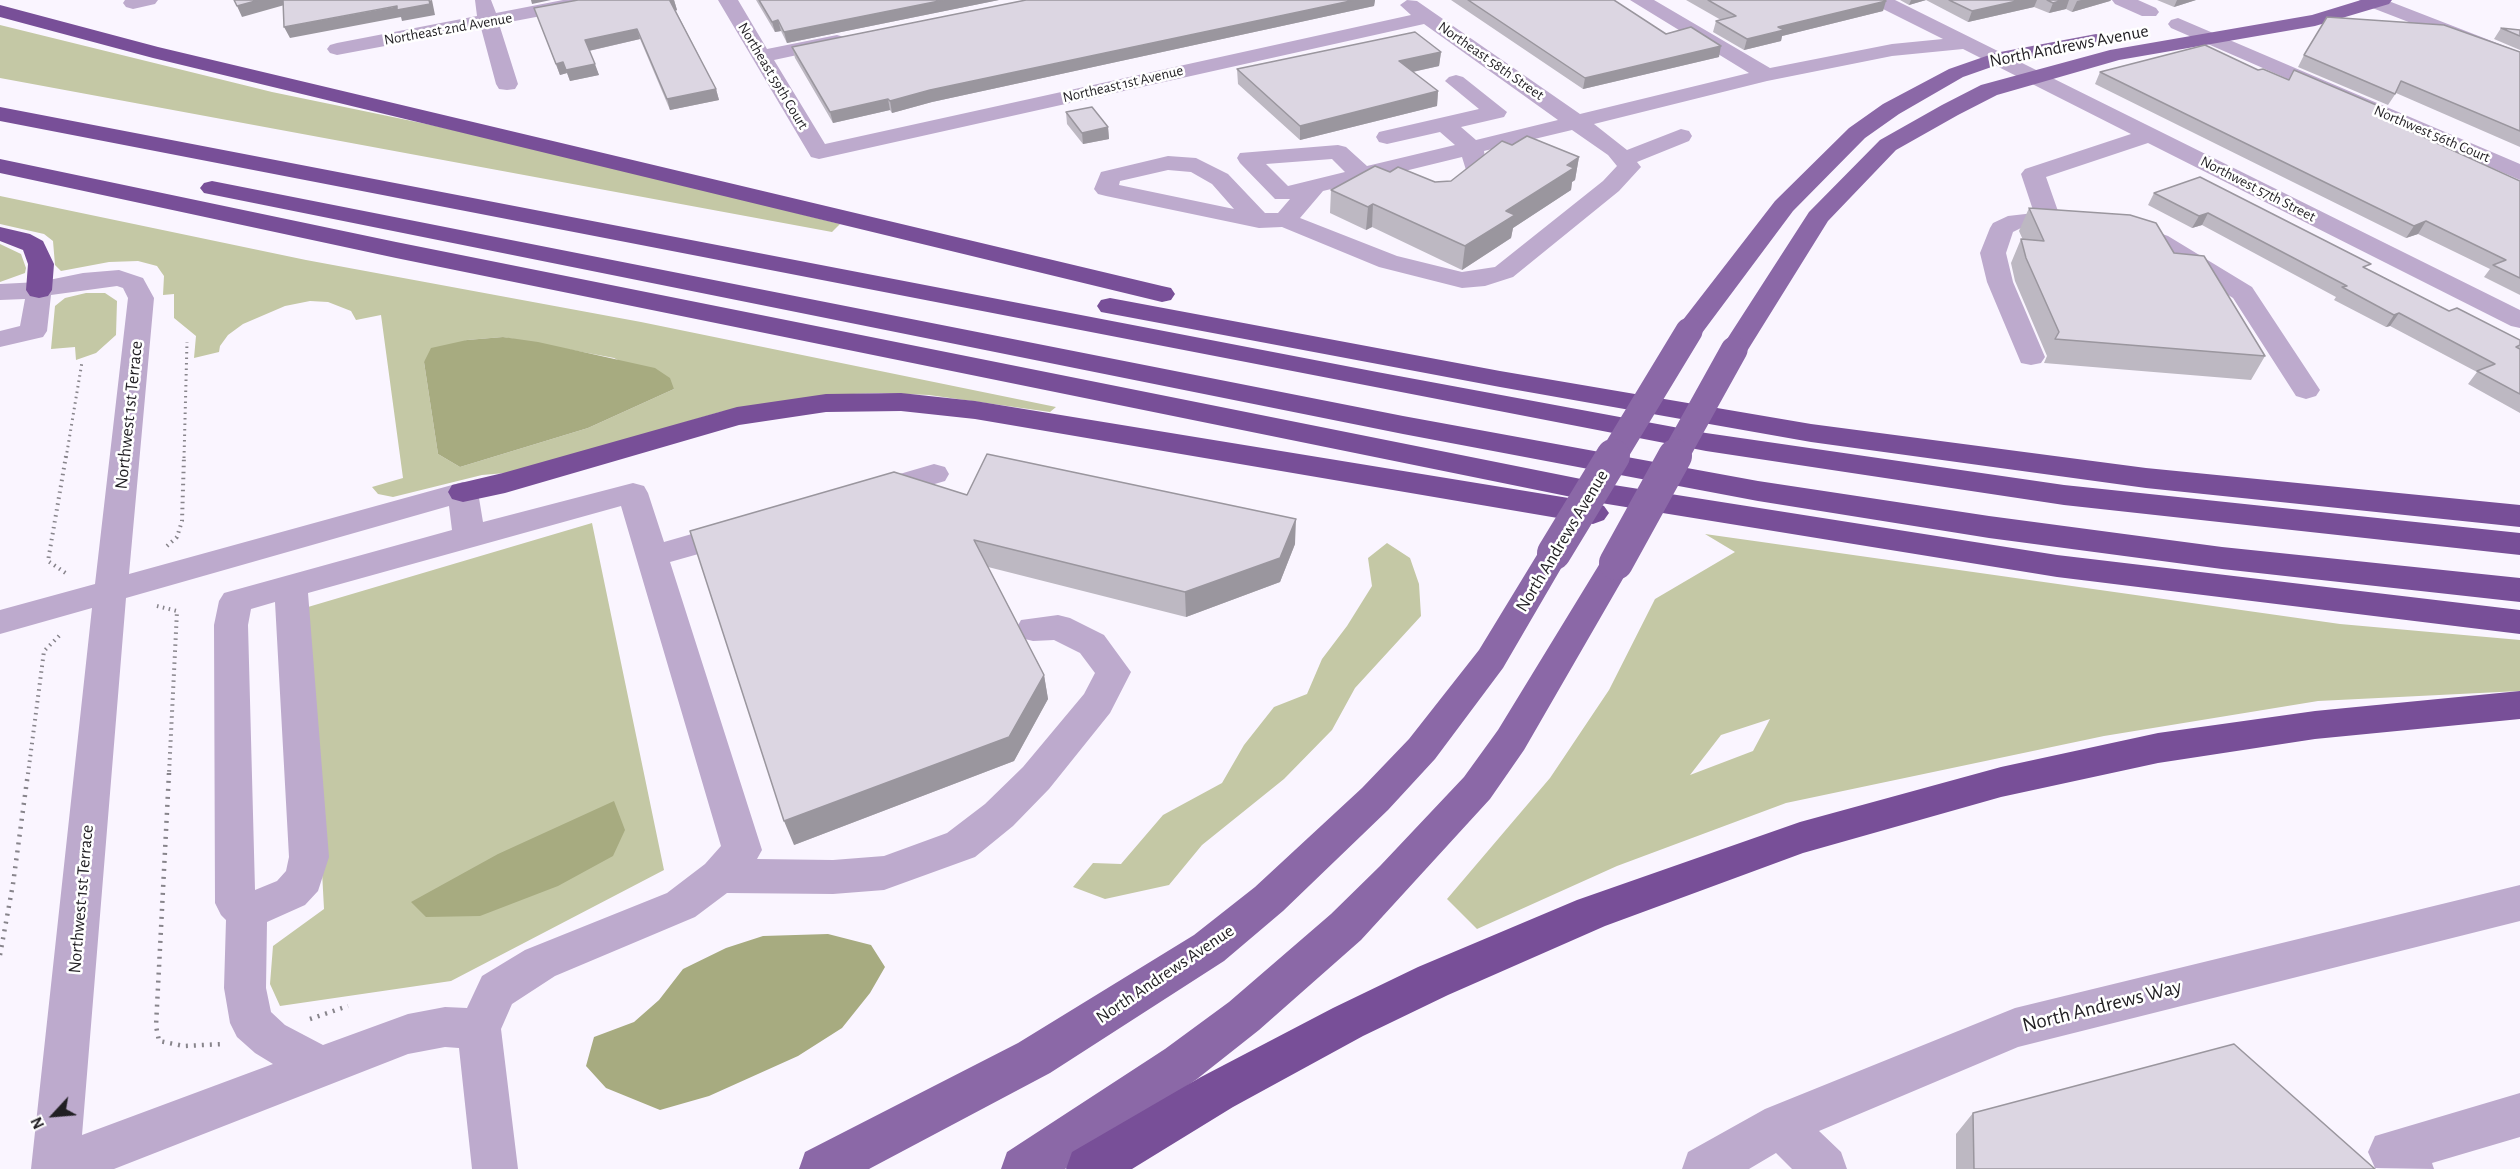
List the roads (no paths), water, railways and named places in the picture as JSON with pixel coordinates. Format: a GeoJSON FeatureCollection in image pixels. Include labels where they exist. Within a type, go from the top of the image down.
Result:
{"type":"FeatureCollection","features":[{"type":"Feature","properties":{"kind":"highway"},"geometry":{"type":"LineString","coordinates":[[0,11],[78,34]]}},
{"type":"Feature","properties":{"kind":"highway"},"geometry":{"type":"LineString","coordinates":[[0,19],[78,34],[1158,293],[1444,353],[1672,411]]}},
{"type":"Feature","properties":{"kind":"highway"},"geometry":{"type":"LineString","coordinates":[[0,94],[1672,411],[1822,435],[2079,470],[2259,491],[2520,516]]}},
{"type":"Feature","properties":{"kind":"highway"},"geometry":{"type":"LineString","coordinates":[[0,114],[1377,381],[1706,442],[2064,495],[2302,523],[2520,544]]}},
{"type":"Feature","properties":{"kind":"highway"},"geometry":{"type":"LineString","coordinates":[[0,145],[1644,471],[1870,509],[2105,543],[2335,571],[2520,590]]}},
{"type":"Feature","properties":{"kind":"highway"},"geometry":{"type":"LineString","coordinates":[[0,166],[396,250],[1601,493],[2056,566],[2520,622]]}},
{"type":"Feature","properties":{"kind":"highway"},"geometry":{"type":"LineString","coordinates":[[0,234],[21,238],[34,246],[40,264],[39,290]]}},
{"type":"Feature","properties":{"kind":"highway"},"geometry":{"type":"LineString","coordinates":[[463,492],[506,483],[737,416],[826,403],[901,402],[992,413],[1795,547],[2056,566]]}},
{"type":"Feature","properties":{"kind":"highway"},"geometry":{"type":"LineString","coordinates":[[1089,1169],[1217,1092],[1348,1022],[1433,981],[1591,913],[1800,838],[2001,782],[2158,748],[2315,725],[2520,705]]}},
{"type":"Feature","properties":{"kind":"main road","name":"North Andrews Avenue"},"geometry":{"type":"LineString","coordinates":[[822,1169],[972,1092],[1116,1009],[1209,948],[1269,899],[1375,799],[1422,749],[1491,659],[1689,331],[1784,206],[1857,133],[1891,109],[1956,73],[1995,59],[2178,24],[2283,10],[2316,0]]}},
{"type":"Feature","properties":{"kind":"main road","name":"North Andrews Avenue"},"geometry":{"type":"LineString","coordinates":[[1024,1169],[1172,1070],[1244,1017],[1346,927],[1394,879],[1477,788],[1511,740],[1616,563],[1734,350],[1818,217],[1888,145],[1989,90],[2117,54],[2315,21],[2375,1]]}},
{"type":"Feature","properties":{"kind":"street"},"geometry":{"type":"LineString","coordinates":[[482,0],[507,84]]}},
{"type":"Feature","properties":{"kind":"street","name":"Northeast 2nd Avenue"},"geometry":{"type":"LineString","coordinates":[[337,49],[489,22],[594,0]]}},
{"type":"Feature","properties":{"kind":"street","name":"Northeast 59th Court"},"geometry":{"type":"LineString","coordinates":[[728,0],[819,152]]}},
{"type":"Feature","properties":{"kind":"street","name":"Northeast 58th Street"},"geometry":{"type":"LineString","coordinates":[[1404,0],[1578,123],[1624,159]]}},
{"type":"Feature","properties":{"kind":"street"},"geometry":{"type":"LineString","coordinates":[[1640,0],[1767,75]]}},
{"type":"Feature","properties":{"kind":"street","name":"Northwest 57th Street"},"geometry":{"type":"LineString","coordinates":[[1880,0],[2520,320]]}},
{"type":"Feature","properties":{"kind":"street"},"geometry":{"type":"LineString","coordinates":[[2122,0],[2149,12]]}},
{"type":"Feature","properties":{"kind":"street"},"geometry":{"type":"LineString","coordinates":[[2375,1],[2520,59]]}},
{"type":"Feature","properties":{"kind":"street","name":"Northeast 1st Avenue"},"geometry":{"type":"LineString","coordinates":[[819,152],[1427,17]]}},
{"type":"Feature","properties":{"kind":"street","name":"Northwest 56th Court"},"geometry":{"type":"LineString","coordinates":[[2178,24],[2520,173]]}},
{"type":"Feature","properties":{"kind":"street"},"geometry":{"type":"LineString","coordinates":[[761,56],[851,38]]}},
{"type":"Feature","properties":{"kind":"street","name":"North Andrews Avenue"},"geometry":{"type":"LineString","coordinates":[[1367,173],[1338,152],[1248,158],[1283,194],[1767,75],[1892,50],[1965,43]]}},
{"type":"Feature","properties":{"kind":"street"},"geometry":{"type":"LineString","coordinates":[[1387,137],[1496,112],[1456,81]]}},
{"type":"Feature","properties":{"kind":"street"},"geometry":{"type":"LineString","coordinates":[[1444,124],[1472,148],[1475,170],[1456,184]]}},
{"type":"Feature","properties":{"kind":"street"},"geometry":{"type":"LineString","coordinates":[[2049,220],[2033,174],[2150,135]]}},
{"type":"Feature","properties":{"kind":"street"},"geometry":{"type":"LineString","coordinates":[[1259,221],[1220,179],[1196,165],[1167,163],[1109,177],[1106,189],[1259,221],[1285,220],[1388,262],[1462,280],[1485,278],[1504,272],[1611,186],[1629,167],[1624,159],[1681,136]]}},
{"type":"Feature","properties":{"kind":"street"},"geometry":{"type":"LineString","coordinates":[[1367,173],[1407,184]]}},
{"type":"Feature","properties":{"kind":"street"},"geometry":{"type":"LineString","coordinates":[[1285,220],[1326,183]]}},
{"type":"Feature","properties":{"kind":"street"},"geometry":{"type":"LineString","coordinates":[[2031,357],[2000,282],[1993,253],[2002,228],[2017,221],[2049,220],[2129,230],[2159,241],[2243,293],[2306,390]]}},
{"type":"Feature","properties":{"kind":"street","name":"Northwest 1st Terrace"},"geometry":{"type":"LineString","coordinates":[[0,292],[39,290],[109,278],[128,280],[141,293],[129,597],[55,1168],[408,1034],[445,1027],[479,1029]]}},
{"type":"Feature","properties":{"kind":"street"},"geometry":{"type":"LineString","coordinates":[[0,339],[33,331],[39,290]]}},
{"type":"Feature","properties":{"kind":"street","name":"Northwest 1st Terrace"},"geometry":{"type":"LineString","coordinates":[[0,308],[39,290]]}},
{"type":"Feature","properties":{"kind":"street"},"geometry":{"type":"LineString","coordinates":[[844,501],[934,474]]}},
{"type":"Feature","properties":{"kind":"street"},"geometry":{"type":"LineString","coordinates":[[0,621],[129,597],[463,492],[469,536]]}},
{"type":"Feature","properties":{"kind":"street"},"geometry":{"type":"LineString","coordinates":[[247,912],[235,903],[231,625],[236,601],[633,493],[742,850],[719,876],[681,906],[531,968],[497,990],[479,1029],[495,1169]]}},
{"type":"Feature","properties":{"kind":"street"},"geometry":{"type":"LineString","coordinates":[[652,556],[765,524]]}},
{"type":"Feature","properties":{"kind":"street"},"geometry":{"type":"LineString","coordinates":[[247,912],[291,893],[304,879],[309,857],[291,586]]}},
{"type":"Feature","properties":{"kind":"street"},"geometry":{"type":"LineString","coordinates":[[719,876],[833,877],[884,873],[961,845],[999,815],[1036,778],[1090,710],[1113,672],[1092,644],[1058,627],[1033,628]]}},
{"type":"Feature","properties":{"kind":"street","name":"North Andrews Way"},"geometry":{"type":"LineString","coordinates":[[1705,1169],[1781,1125],[2015,1028],[2520,903]]}},
{"type":"Feature","properties":{"kind":"street"},"geometry":{"type":"LineString","coordinates":[[247,912],[245,988],[252,1023],[270,1039],[319,1067]]}},
{"type":"Feature","properties":{"kind":"street"},"geometry":{"type":"LineString","coordinates":[[2410,1169],[2391,1152],[2520,1115]]}},
{"type":"Feature","properties":{"kind":"street"},"geometry":{"type":"LineString","coordinates":[[1781,1125],[1824,1169]]}}]}
